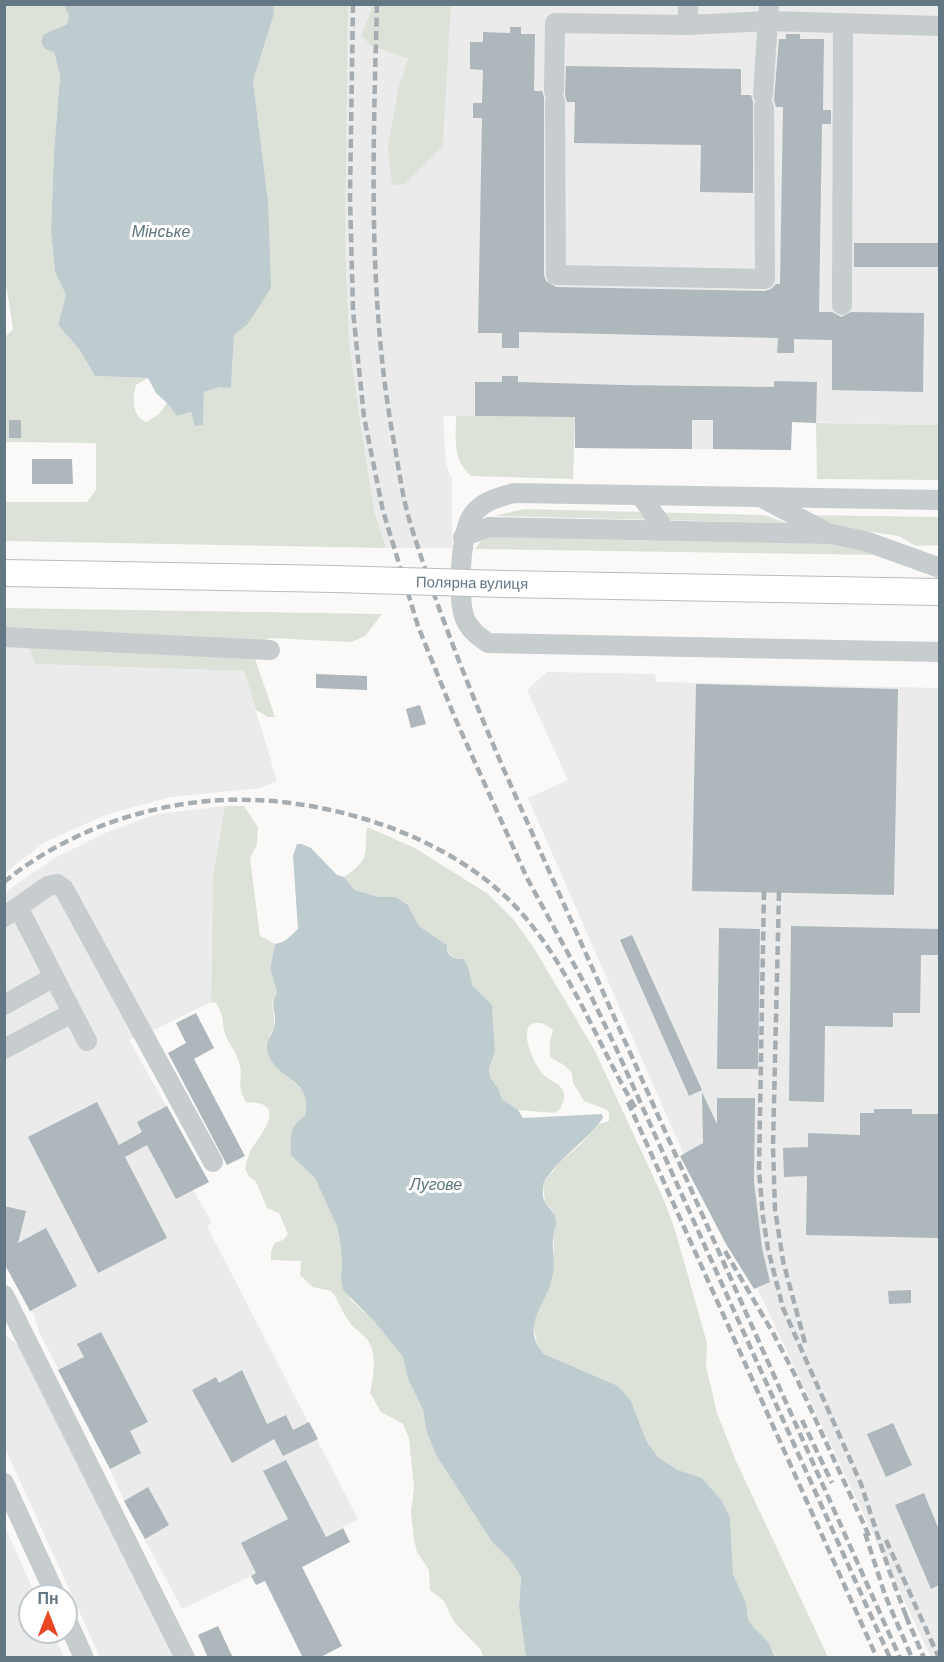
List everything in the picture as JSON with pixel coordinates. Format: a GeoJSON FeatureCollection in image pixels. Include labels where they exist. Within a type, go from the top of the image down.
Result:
{"type":"FeatureCollection","features":[{"type":"Feature","properties":{"kind":"main road","name":"Полярна вулиця"},"geometry":{"type":"LineString","coordinates":[[4,573],[939,592]]}},
{"type":"Feature","properties":{"kind":"street"},"geometry":{"type":"LineString","coordinates":[[688,4],[688,25]]}},
{"type":"Feature","properties":{"kind":"street"},"geometry":{"type":"LineString","coordinates":[[769,13],[763,101],[765,279],[556,275],[555,23],[601,14],[688,25],[769,13],[843,23],[939,26]]}},
{"type":"Feature","properties":{"kind":"street"},"geometry":{"type":"LineString","coordinates":[[842,305],[843,23]]}},
{"type":"Feature","properties":{"kind":"street"},"geometry":{"type":"LineString","coordinates":[[939,500],[514,493],[498,497],[482,505],[473,514],[463,537],[461,599],[464,617],[470,628],[488,643],[939,651]]}},
{"type":"Feature","properties":{"kind":"street"},"geometry":{"type":"LineString","coordinates":[[641,496],[664,530]]}},
{"type":"Feature","properties":{"kind":"street"},"geometry":{"type":"LineString","coordinates":[[760,497],[831,534]]}},
{"type":"Feature","properties":{"kind":"street"},"geometry":{"type":"LineString","coordinates":[[463,537],[489,527],[831,534],[865,541],[939,568]]}},
{"type":"Feature","properties":{"kind":"street"},"geometry":{"type":"LineString","coordinates":[[4,637],[270,650]]}},
{"type":"Feature","properties":{"kind":"street"},"geometry":{"type":"LineString","coordinates":[[87,1041],[54,977],[11,912],[48,886],[57,884],[64,889],[213,1162]]}},
{"type":"Feature","properties":{"kind":"street"},"geometry":{"type":"LineString","coordinates":[[4,1005],[54,977]]}},
{"type":"Feature","properties":{"kind":"street"},"geometry":{"type":"LineString","coordinates":[[4,1049],[72,1014]]}},
{"type":"Feature","properties":{"kind":"street"},"geometry":{"type":"LineString","coordinates":[[4,1295],[185,1658]]}},
{"type":"Feature","properties":{"kind":"street"},"geometry":{"type":"LineString","coordinates":[[4,1483],[50,1584]]}},
{"type":"Feature","properties":{"kind":"street"},"geometry":{"type":"LineString","coordinates":[[78,1644],[84,1658]]}},
{"type":"Feature","properties":{"kind":"shaded area"},"geometry":{"type":"Polygon","coordinates":[[[5,5],[64,5],[69,16],[67,24],[56,29],[54,52],[60,74],[51,232],[55,272],[66,295],[58,325],[79,349],[95,376],[148,378],[136,385],[135,390],[134,407],[142,420],[147,422],[160,413],[167,403],[177,416],[191,412],[196,426],[203,425],[204,392],[220,387],[231,387],[234,335],[247,325],[268,200],[253,81],[274,14],[273,5],[348,5],[345,240],[349,341],[375,514],[386,548],[5,541],[5,502],[87,502],[96,490],[96,443],[5,442],[5,337],[13,329],[4,271],[5,5]]]}},
{"type":"Feature","properties":{"kind":"shaded area"},"geometry":{"type":"Polygon","coordinates":[[[348,5],[373,5],[362,36],[372,46],[408,59],[399,86],[443,146],[451,5],[939,5],[939,425],[792,422],[791,450],[575,448],[575,417],[443,416],[446,464],[452,479],[452,548],[386,548],[375,514],[349,341],[345,240],[348,5]]]}},
{"type":"Feature","properties":{"kind":"shaded area"},"geometry":{"type":"Polygon","coordinates":[[[373,5],[451,5],[443,146],[405,184],[392,185],[388,145],[399,86],[408,59],[372,46],[361,36],[373,5]]]}},
{"type":"Feature","properties":{"kind":"shaded area"},"geometry":{"type":"Polygon","coordinates":[[[456,416],[575,417],[573,479],[471,476],[461,463],[456,449],[456,416]]]}},
{"type":"Feature","properties":{"kind":"shaded area"},"geometry":{"type":"Polygon","coordinates":[[[816,423],[939,425],[939,480],[817,479],[816,423]]]}},
{"type":"Feature","properties":{"kind":"shaded area"},"geometry":{"type":"Polygon","coordinates":[[[524,509],[764,515],[787,523],[494,516],[524,509]]]}},
{"type":"Feature","properties":{"kind":"shaded area"},"geometry":{"type":"Polygon","coordinates":[[[805,515],[939,517],[939,545],[916,546],[899,536],[831,526],[805,515]]]}},
{"type":"Feature","properties":{"kind":"shaded area"},"geometry":{"type":"Polygon","coordinates":[[[496,534],[829,541],[882,555],[475,549],[483,538],[496,534]]]}},
{"type":"Feature","properties":{"kind":"shaded area"},"geometry":{"type":"Polygon","coordinates":[[[5,608],[382,614],[365,636],[351,642],[270,638],[258,643],[5,633],[5,608]]]}},
{"type":"Feature","properties":{"kind":"shaded area"},"geometry":{"type":"Polygon","coordinates":[[[5,646],[29,647],[35,664],[244,671],[277,781],[261,788],[171,797],[108,814],[45,842],[5,873],[5,646]]]}},
{"type":"Feature","properties":{"kind":"shaded area"},"geometry":{"type":"Polygon","coordinates":[[[29,647],[254,656],[275,717],[268,717],[256,710],[244,671],[35,664],[29,647]]]}},
{"type":"Feature","properties":{"kind":"shaded area"},"geometry":{"type":"Polygon","coordinates":[[[547,672],[655,674],[656,682],[939,688],[939,1657],[931,1657],[759,1292],[700,1192],[528,798],[568,780],[527,690],[547,672]]]}},
{"type":"Feature","properties":{"kind":"shaded area"},"geometry":{"type":"Polygon","coordinates":[[[225,806],[213,875],[211,1002],[129,1040],[209,1182],[193,1190],[212,1222],[207,1226],[358,1519],[251,1576],[182,1609],[124,1501],[110,1469],[39,1332],[34,1313],[30,1311],[5,1263],[4,893],[53,859],[105,833],[157,814],[225,806]]]}},
{"type":"Feature","properties":{"kind":"shaded area"},"geometry":{"type":"Polygon","coordinates":[[[225,806],[244,806],[258,827],[257,845],[250,858],[260,936],[275,944],[270,969],[277,992],[272,1003],[275,1027],[269,1035],[278,1067],[305,1093],[308,1105],[305,1117],[296,1125],[292,1133],[292,1155],[315,1178],[327,1200],[337,1226],[341,1248],[341,1278],[351,1300],[374,1321],[403,1357],[408,1379],[423,1410],[427,1433],[436,1455],[492,1542],[511,1561],[521,1577],[519,1607],[526,1657],[484,1657],[480,1649],[454,1622],[444,1601],[430,1590],[429,1570],[417,1552],[414,1540],[411,1512],[414,1488],[409,1438],[403,1424],[381,1412],[370,1393],[374,1363],[369,1342],[350,1322],[331,1291],[313,1287],[300,1275],[301,1261],[271,1260],[271,1251],[275,1243],[283,1240],[288,1234],[279,1213],[267,1208],[256,1182],[245,1169],[250,1152],[269,1119],[269,1113],[267,1108],[261,1104],[246,1102],[240,1087],[239,1060],[225,1034],[220,1010],[216,1003],[211,1002],[213,875],[225,806]]]}},
{"type":"Feature","properties":{"kind":"shaded area"},"geometry":{"type":"Polygon","coordinates":[[[367,827],[415,848],[488,894],[513,919],[534,948],[595,1051],[664,1200],[675,1230],[707,1343],[706,1366],[717,1413],[736,1461],[828,1657],[775,1657],[774,1652],[748,1619],[746,1603],[733,1574],[730,1517],[722,1501],[702,1478],[678,1470],[659,1458],[647,1442],[631,1401],[618,1386],[544,1354],[538,1347],[533,1327],[534,1318],[540,1307],[554,1250],[553,1237],[556,1221],[552,1210],[545,1202],[543,1184],[560,1162],[599,1124],[609,1121],[609,1112],[584,1101],[573,1083],[572,1073],[550,1057],[550,1040],[553,1030],[540,1023],[530,1026],[527,1038],[535,1062],[542,1073],[559,1086],[564,1093],[560,1109],[554,1113],[518,1110],[502,1099],[490,1077],[489,1068],[495,1052],[492,1005],[471,984],[470,972],[462,962],[449,953],[447,945],[419,926],[408,905],[396,897],[379,897],[355,890],[344,877],[359,866],[365,856],[367,827]]]}},
{"type":"Feature","properties":{"kind":"shaded area"},"geometry":{"type":"Polygon","coordinates":[[[4,1334],[21,1348],[176,1657],[100,1657],[78,1609],[78,1584],[67,1584],[5,1448],[4,1334]]]}},
{"type":"Feature","properties":{"kind":"shaded area"},"geometry":{"type":"Polygon","coordinates":[[[5,1527],[31,1584],[18,1584],[18,1644],[58,1644],[64,1657],[5,1657],[5,1527]]]}},
{"type":"Feature","properties":{"kind":"water","name":"Мінське"},"geometry":{"type":"Polygon","coordinates":[[[64,5],[273,5],[274,14],[253,81],[268,200],[271,288],[247,325],[234,335],[231,388],[220,387],[204,392],[203,425],[195,426],[191,412],[177,416],[156,393],[148,378],[95,376],[79,349],[58,325],[66,295],[55,272],[51,232],[60,75],[54,52],[45,49],[41,42],[43,35],[67,24],[69,16],[64,5]]]}},
{"type":"Feature","properties":{"kind":"water","name":"Лугове"},"geometry":{"type":"Polygon","coordinates":[[[297,844],[311,848],[337,875],[344,877],[355,890],[379,897],[396,897],[408,905],[419,926],[447,945],[451,956],[464,959],[472,985],[492,1005],[495,1052],[489,1068],[490,1077],[502,1099],[518,1110],[523,1118],[602,1114],[603,1118],[596,1127],[556,1166],[543,1184],[544,1200],[554,1214],[556,1222],[553,1236],[553,1273],[534,1323],[537,1343],[544,1354],[618,1386],[631,1401],[647,1442],[659,1458],[678,1470],[702,1478],[722,1501],[730,1517],[733,1574],[746,1603],[748,1619],[769,1643],[775,1657],[526,1657],[519,1607],[521,1577],[511,1561],[492,1542],[436,1455],[427,1433],[423,1410],[408,1379],[403,1357],[374,1321],[343,1290],[341,1248],[337,1226],[315,1178],[291,1155],[293,1128],[305,1116],[307,1104],[300,1087],[272,1062],[267,1048],[275,1023],[273,1005],[277,992],[270,969],[275,944],[284,941],[298,929],[293,856],[297,844]]]}},
{"type":"Feature","properties":{"kind":"building"},"geometry":{"type":"Polygon","coordinates":[[[510,27],[521,27],[521,34],[535,34],[534,91],[542,91],[544,97],[544,275],[546,281],[556,287],[765,291],[780,284],[783,107],[776,107],[774,100],[779,39],[786,39],[786,34],[800,34],[800,39],[824,39],[823,110],[831,110],[831,124],[822,124],[819,312],[832,312],[841,317],[851,312],[924,313],[923,392],[832,390],[832,340],[794,339],[794,353],[777,353],[778,338],[519,332],[519,348],[502,348],[502,333],[478,333],[482,118],[473,118],[473,103],[482,103],[483,70],[470,69],[470,42],[483,42],[483,32],[510,33],[510,27]]]}},
{"type":"Feature","properties":{"kind":"building"},"geometry":{"type":"Polygon","coordinates":[[[566,66],[741,69],[741,95],[751,95],[753,102],[753,193],[700,192],[701,145],[574,143],[575,102],[567,102],[565,95],[566,66]]]}},
{"type":"Feature","properties":{"kind":"building"},"geometry":{"type":"Polygon","coordinates":[[[854,243],[939,243],[939,267],[854,267],[854,243]]]}},
{"type":"Feature","properties":{"kind":"building"},"geometry":{"type":"Polygon","coordinates":[[[502,376],[518,376],[518,382],[622,385],[774,387],[774,381],[817,382],[816,423],[792,422],[791,450],[713,449],[713,420],[692,420],[692,449],[575,448],[575,417],[475,416],[475,382],[502,382],[502,376]]]}},
{"type":"Feature","properties":{"kind":"building"},"geometry":{"type":"Polygon","coordinates":[[[9,420],[21,420],[21,438],[9,438],[9,420]]]}},
{"type":"Feature","properties":{"kind":"building"},"geometry":{"type":"Polygon","coordinates":[[[32,459],[72,459],[73,484],[32,484],[32,459]]]}},
{"type":"Feature","properties":{"kind":"building"},"geometry":{"type":"Polygon","coordinates":[[[316,674],[367,676],[367,690],[316,688],[316,674]]]}},
{"type":"Feature","properties":{"kind":"building"},"geometry":{"type":"Polygon","coordinates":[[[696,684],[898,689],[894,895],[692,891],[696,684]]]}},
{"type":"Feature","properties":{"kind":"building"},"geometry":{"type":"Polygon","coordinates":[[[420,705],[426,724],[411,728],[406,709],[420,705]]]}},
{"type":"Feature","properties":{"kind":"building"},"geometry":{"type":"Polygon","coordinates":[[[791,926],[939,929],[939,955],[921,955],[920,1013],[893,1013],[893,1027],[825,1026],[824,1102],[789,1101],[791,926]]]}},
{"type":"Feature","properties":{"kind":"building"},"geometry":{"type":"Polygon","coordinates":[[[719,928],[760,929],[758,1069],[717,1069],[719,928]]]}},
{"type":"Feature","properties":{"kind":"building"},"geometry":{"type":"Polygon","coordinates":[[[632,935],[702,1090],[689,1096],[620,940],[632,935]]]}},
{"type":"Feature","properties":{"kind":"building"},"geometry":{"type":"Polygon","coordinates":[[[196,1013],[214,1048],[194,1059],[245,1156],[227,1165],[168,1053],[186,1043],[176,1023],[196,1013]]]}},
{"type":"Feature","properties":{"kind":"building"},"geometry":{"type":"Polygon","coordinates":[[[702,1092],[717,1124],[717,1098],[755,1098],[754,1182],[762,1248],[770,1282],[754,1289],[726,1244],[680,1156],[703,1143],[702,1092]]]}},
{"type":"Feature","properties":{"kind":"building"},"geometry":{"type":"Polygon","coordinates":[[[97,1102],[119,1145],[142,1132],[137,1122],[167,1106],[209,1182],[176,1199],[147,1145],[125,1157],[167,1238],[98,1273],[28,1137],[97,1102]]]}},
{"type":"Feature","properties":{"kind":"building"},"geometry":{"type":"Polygon","coordinates":[[[874,1109],[912,1109],[912,1114],[939,1114],[939,1238],[806,1235],[807,1176],[784,1177],[783,1148],[808,1147],[808,1133],[860,1135],[860,1113],[874,1113],[874,1109]]]}},
{"type":"Feature","properties":{"kind":"building"},"geometry":{"type":"Polygon","coordinates":[[[4,1206],[26,1211],[18,1243],[46,1228],[77,1286],[30,1311],[4,1263],[4,1206]]]}},
{"type":"Feature","properties":{"kind":"building"},"geometry":{"type":"Polygon","coordinates":[[[911,1290],[911,1303],[889,1304],[888,1291],[911,1290]]]}},
{"type":"Feature","properties":{"kind":"building"},"geometry":{"type":"Polygon","coordinates":[[[101,1332],[148,1422],[130,1431],[141,1453],[110,1469],[58,1370],[84,1357],[77,1344],[101,1332]]]}},
{"type":"Feature","properties":{"kind":"building"},"geometry":{"type":"Polygon","coordinates":[[[242,1370],[267,1424],[286,1415],[293,1430],[309,1422],[318,1439],[283,1456],[274,1439],[232,1463],[192,1390],[216,1377],[219,1383],[242,1370]]]}},
{"type":"Feature","properties":{"kind":"building"},"geometry":{"type":"Polygon","coordinates":[[[893,1423],[912,1465],[886,1477],[867,1434],[893,1423]]]}},
{"type":"Feature","properties":{"kind":"building"},"geometry":{"type":"Polygon","coordinates":[[[286,1460],[326,1537],[343,1528],[350,1542],[302,1567],[342,1646],[319,1658],[303,1658],[265,1581],[256,1585],[251,1576],[256,1573],[241,1543],[288,1519],[263,1471],[286,1460]]]}},
{"type":"Feature","properties":{"kind":"building"},"geometry":{"type":"Polygon","coordinates":[[[148,1487],[169,1525],[145,1539],[124,1501],[148,1487]]]}},
{"type":"Feature","properties":{"kind":"building"},"geometry":{"type":"Polygon","coordinates":[[[924,1493],[939,1530],[939,1585],[931,1589],[895,1505],[924,1493]]]}},
{"type":"Feature","properties":{"kind":"building"},"geometry":{"type":"Polygon","coordinates":[[[218,1626],[233,1658],[208,1658],[198,1635],[218,1626]]]}},
{"type":"Feature","properties":{"kind":"railway"},"geometry":{"type":"LineString","coordinates":[[353,4],[350,197],[353,311],[364,417],[383,511],[418,626],[455,718],[527,878],[589,992],[615,1046],[890,1658]]}},
{"type":"Feature","properties":{"kind":"railway"},"geometry":{"type":"LineString","coordinates":[[377,4],[374,117],[376,285],[387,397],[402,491],[412,529],[455,651],[504,770],[900,1658]]}},
{"type":"Feature","properties":{"kind":"railway"},"geometry":{"type":"LineString","coordinates":[[4,882],[50,850],[100,826],[126,817],[180,805],[208,801],[248,800],[290,803],[332,810],[374,822],[414,837],[452,857],[486,880],[516,907],[535,930],[567,979],[636,1109]]}},
{"type":"Feature","properties":{"kind":"railway"},"geometry":{"type":"LineString","coordinates":[[764,891],[759,1170],[768,1249],[783,1308],[861,1484],[909,1624]]}},
{"type":"Feature","properties":{"kind":"railway"},"geometry":{"type":"LineString","coordinates":[[779,892],[773,1146],[775,1209],[783,1261],[805,1343]]}},
{"type":"Feature","properties":{"kind":"railway"},"geometry":{"type":"LineString","coordinates":[[628,1102],[877,1658]]}},
{"type":"Feature","properties":{"kind":"railway"},"geometry":{"type":"LineString","coordinates":[[725,1251],[796,1377],[871,1540]]}},
{"type":"Feature","properties":{"kind":"railway"},"geometry":{"type":"LineString","coordinates":[[802,1420],[832,1483]]}},
{"type":"Feature","properties":{"kind":"railway"},"geometry":{"type":"LineString","coordinates":[[865,1533],[885,1595],[912,1658]]}},
{"type":"Feature","properties":{"kind":"railway"},"geometry":{"type":"LineString","coordinates":[[886,1540],[939,1658]]}},
{"type":"Feature","properties":{"kind":"railway"},"geometry":{"type":"LineString","coordinates":[[906,1616],[924,1658]]}}]}
